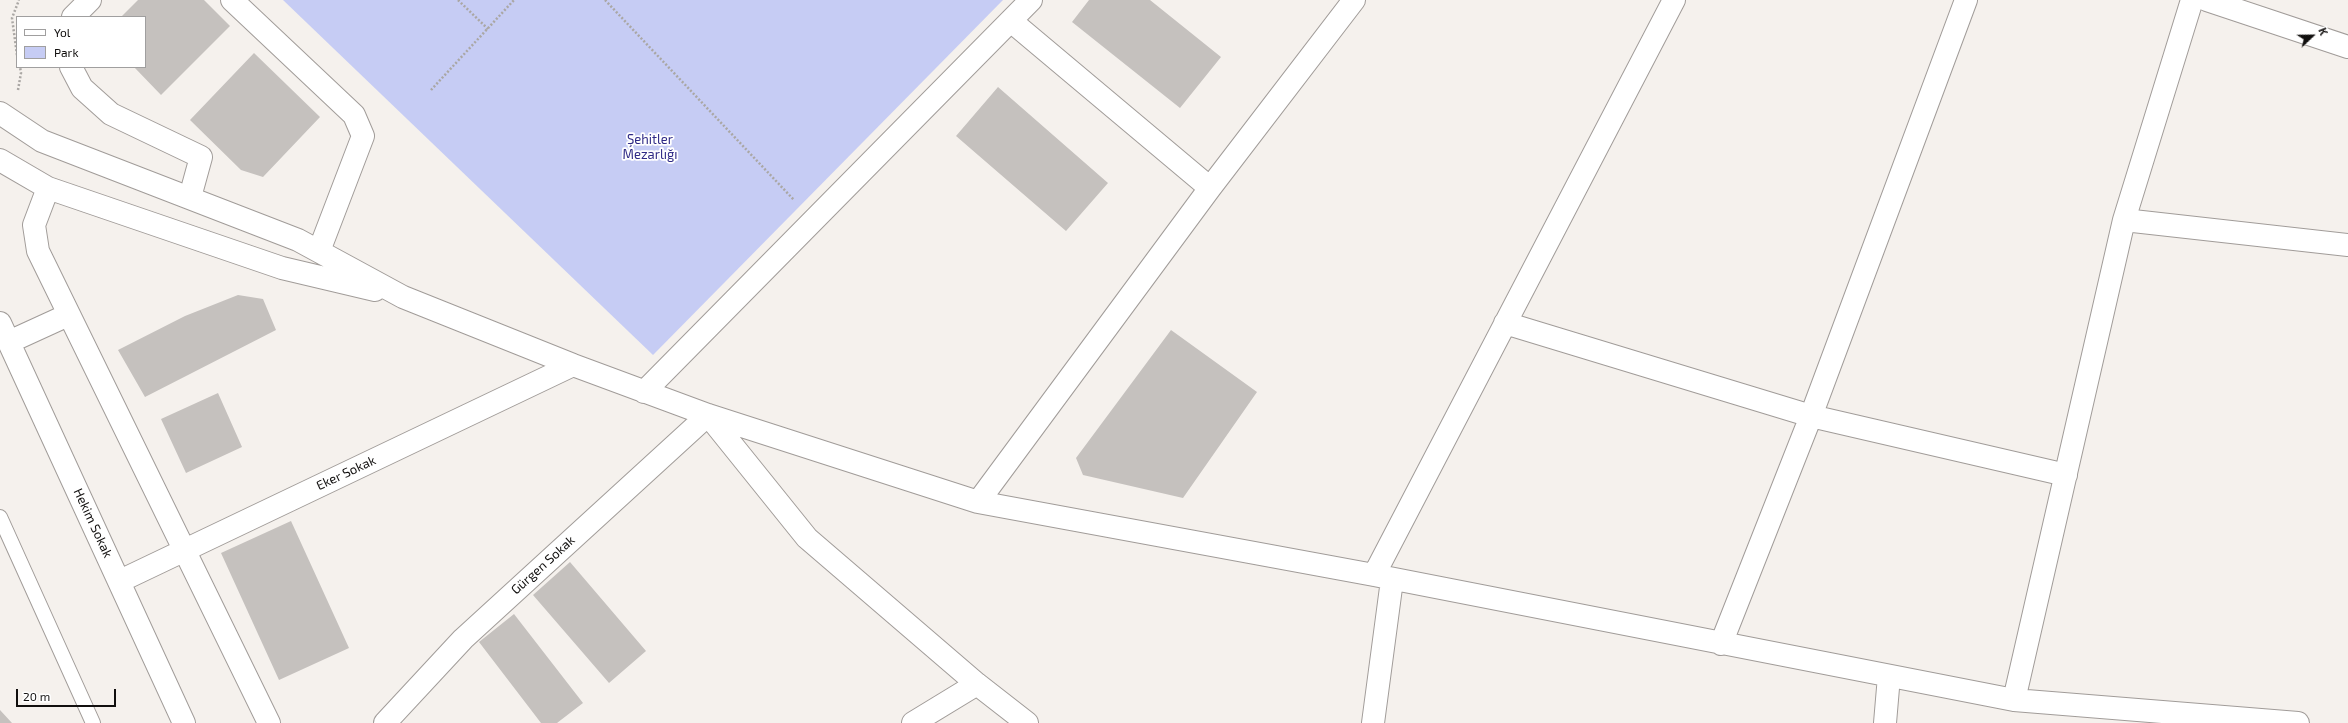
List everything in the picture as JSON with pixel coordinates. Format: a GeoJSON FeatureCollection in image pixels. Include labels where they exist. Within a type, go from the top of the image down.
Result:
{"type":"FeatureCollection","features":[{"type":"Feature","properties":{"kind":"street"},"geometry":{"type":"LineString","coordinates":[[74,16],[90,0]]}},
{"type":"Feature","properties":{"kind":"street"},"geometry":{"type":"LineString","coordinates":[[232,0],[354,115],[363,136],[319,251]]}},
{"type":"Feature","properties":{"kind":"street"},"geometry":{"type":"LineString","coordinates":[[644,392],[1031,0]]}},
{"type":"Feature","properties":{"kind":"street"},"geometry":{"type":"LineString","coordinates":[[978,502],[1210,188],[1354,0]]}},
{"type":"Feature","properties":{"kind":"street"},"geometry":{"type":"LineString","coordinates":[[1373,723],[1383,578],[1505,323],[1674,0]]}},
{"type":"Feature","properties":{"kind":"street"},"geometry":{"type":"LineString","coordinates":[[1721,644],[1811,416],[1966,0]]}},
{"type":"Feature","properties":{"kind":"street"},"geometry":{"type":"LineString","coordinates":[[2014,700],[2124,220],[2192,0]]}},
{"type":"Feature","properties":{"kind":"street"},"geometry":{"type":"LineString","coordinates":[[2207,0],[2348,47]]}},
{"type":"Feature","properties":{"kind":"street"},"geometry":{"type":"LineString","coordinates":[[1011,21],[1210,188]]}},
{"type":"Feature","properties":{"kind":"street"},"geometry":{"type":"LineString","coordinates":[[72,68],[82,88],[111,114],[201,157],[190,197]]}},
{"type":"Feature","properties":{"kind":"street"},"geometry":{"type":"LineString","coordinates":[[0,113],[42,141],[298,240],[403,297],[573,366],[708,415],[978,502],[1383,578],[2014,700],[2298,723]]}},
{"type":"Feature","properties":{"kind":"street"},"geometry":{"type":"LineString","coordinates":[[0,160],[48,188],[282,268],[403,297]]}},
{"type":"Feature","properties":{"kind":"street"},"geometry":{"type":"LineString","coordinates":[[48,188],[34,225],[38,251],[269,723]]}},
{"type":"Feature","properties":{"kind":"street"},"geometry":{"type":"LineString","coordinates":[[2124,220],[2348,245]]}},
{"type":"Feature","properties":{"kind":"street"},"geometry":{"type":"LineString","coordinates":[[4,332],[68,315]]}},
{"type":"Feature","properties":{"kind":"street"},"geometry":{"type":"LineString","coordinates":[[1505,323],[1811,416],[2066,474]]}},
{"type":"Feature","properties":{"kind":"street","name":"Hekim Sokak"},"geometry":{"type":"LineString","coordinates":[[4,332],[184,723]]}},
{"type":"Feature","properties":{"kind":"street","name":"Eker Sokak"},"geometry":{"type":"LineString","coordinates":[[120,582],[573,366]]}},
{"type":"Feature","properties":{"kind":"street"},"geometry":{"type":"LineString","coordinates":[[708,415],[807,538],[977,684],[1027,723]]}},
{"type":"Feature","properties":{"kind":"street","name":"Gürgen Sokak"},"geometry":{"type":"LineString","coordinates":[[385,723],[463,638],[708,415]]}},
{"type":"Feature","properties":{"kind":"street"},"geometry":{"type":"LineString","coordinates":[[1885,723],[1889,676]]}},
{"type":"Feature","properties":{"kind":"street"},"geometry":{"type":"LineString","coordinates":[[913,723],[977,684]]}},
{"type":"Feature","properties":{"kind":"lane"},"geometry":{"type":"LineString","coordinates":[[0,517],[93,723]]}},
{"type":"Feature","properties":{"kind":"path"},"geometry":{"type":"LineString","coordinates":[[16,48],[12,18],[19,0]]}},
{"type":"Feature","properties":{"kind":"path"},"geometry":{"type":"LineString","coordinates":[[458,0],[488,29]]}},
{"type":"Feature","properties":{"kind":"path"},"geometry":{"type":"LineString","coordinates":[[431,90],[514,0]]}},
{"type":"Feature","properties":{"kind":"path"},"geometry":{"type":"LineString","coordinates":[[605,0],[814,220]]}},
{"type":"Feature","properties":{"kind":"green space","name":"Şehitler Mezarlığı"},"geometry":{"type":"Polygon","coordinates":[[[283,0],[1003,0],[653,355],[283,0]]]}},
{"type":"Feature","properties":{"kind":"building"},"geometry":{"type":"Polygon","coordinates":[[[138,0],[204,0],[230,26],[161,95],[135,68],[146,68],[146,16],[122,16],[138,0]]]}},
{"type":"Feature","properties":{"kind":"building"},"geometry":{"type":"Polygon","coordinates":[[[1089,0],[1150,0],[1221,57],[1180,108],[1072,22],[1089,0]]]}},
{"type":"Feature","properties":{"kind":"building"},"geometry":{"type":"Polygon","coordinates":[[[254,53],[320,117],[263,177],[241,170],[190,120],[254,53]]]}},
{"type":"Feature","properties":{"kind":"building"},"geometry":{"type":"Polygon","coordinates":[[[998,87],[1108,183],[1066,231],[956,136],[998,87]]]}},
{"type":"Feature","properties":{"kind":"building"},"geometry":{"type":"Polygon","coordinates":[[[238,295],[263,299],[276,330],[145,397],[118,350],[185,316],[238,295]]]}},
{"type":"Feature","properties":{"kind":"building"},"geometry":{"type":"Polygon","coordinates":[[[1171,330],[1257,392],[1183,498],[1083,475],[1076,458],[1171,330]]]}},
{"type":"Feature","properties":{"kind":"building"},"geometry":{"type":"Polygon","coordinates":[[[218,393],[242,447],[186,473],[161,419],[218,393]]]}},
{"type":"Feature","properties":{"kind":"building"},"geometry":{"type":"Polygon","coordinates":[[[291,521],[349,648],[279,680],[221,553],[291,521]]]}},
{"type":"Feature","properties":{"kind":"building"},"geometry":{"type":"Polygon","coordinates":[[[570,562],[646,651],[609,683],[533,595],[570,562]]]}},
{"type":"Feature","properties":{"kind":"building"},"geometry":{"type":"Polygon","coordinates":[[[514,614],[583,703],[557,723],[541,723],[479,642],[514,614]]]}},
{"type":"Feature","properties":{"kind":"building"},"geometry":{"type":"Polygon","coordinates":[[[0,710],[12,723],[0,723],[0,710]]]}}]}
